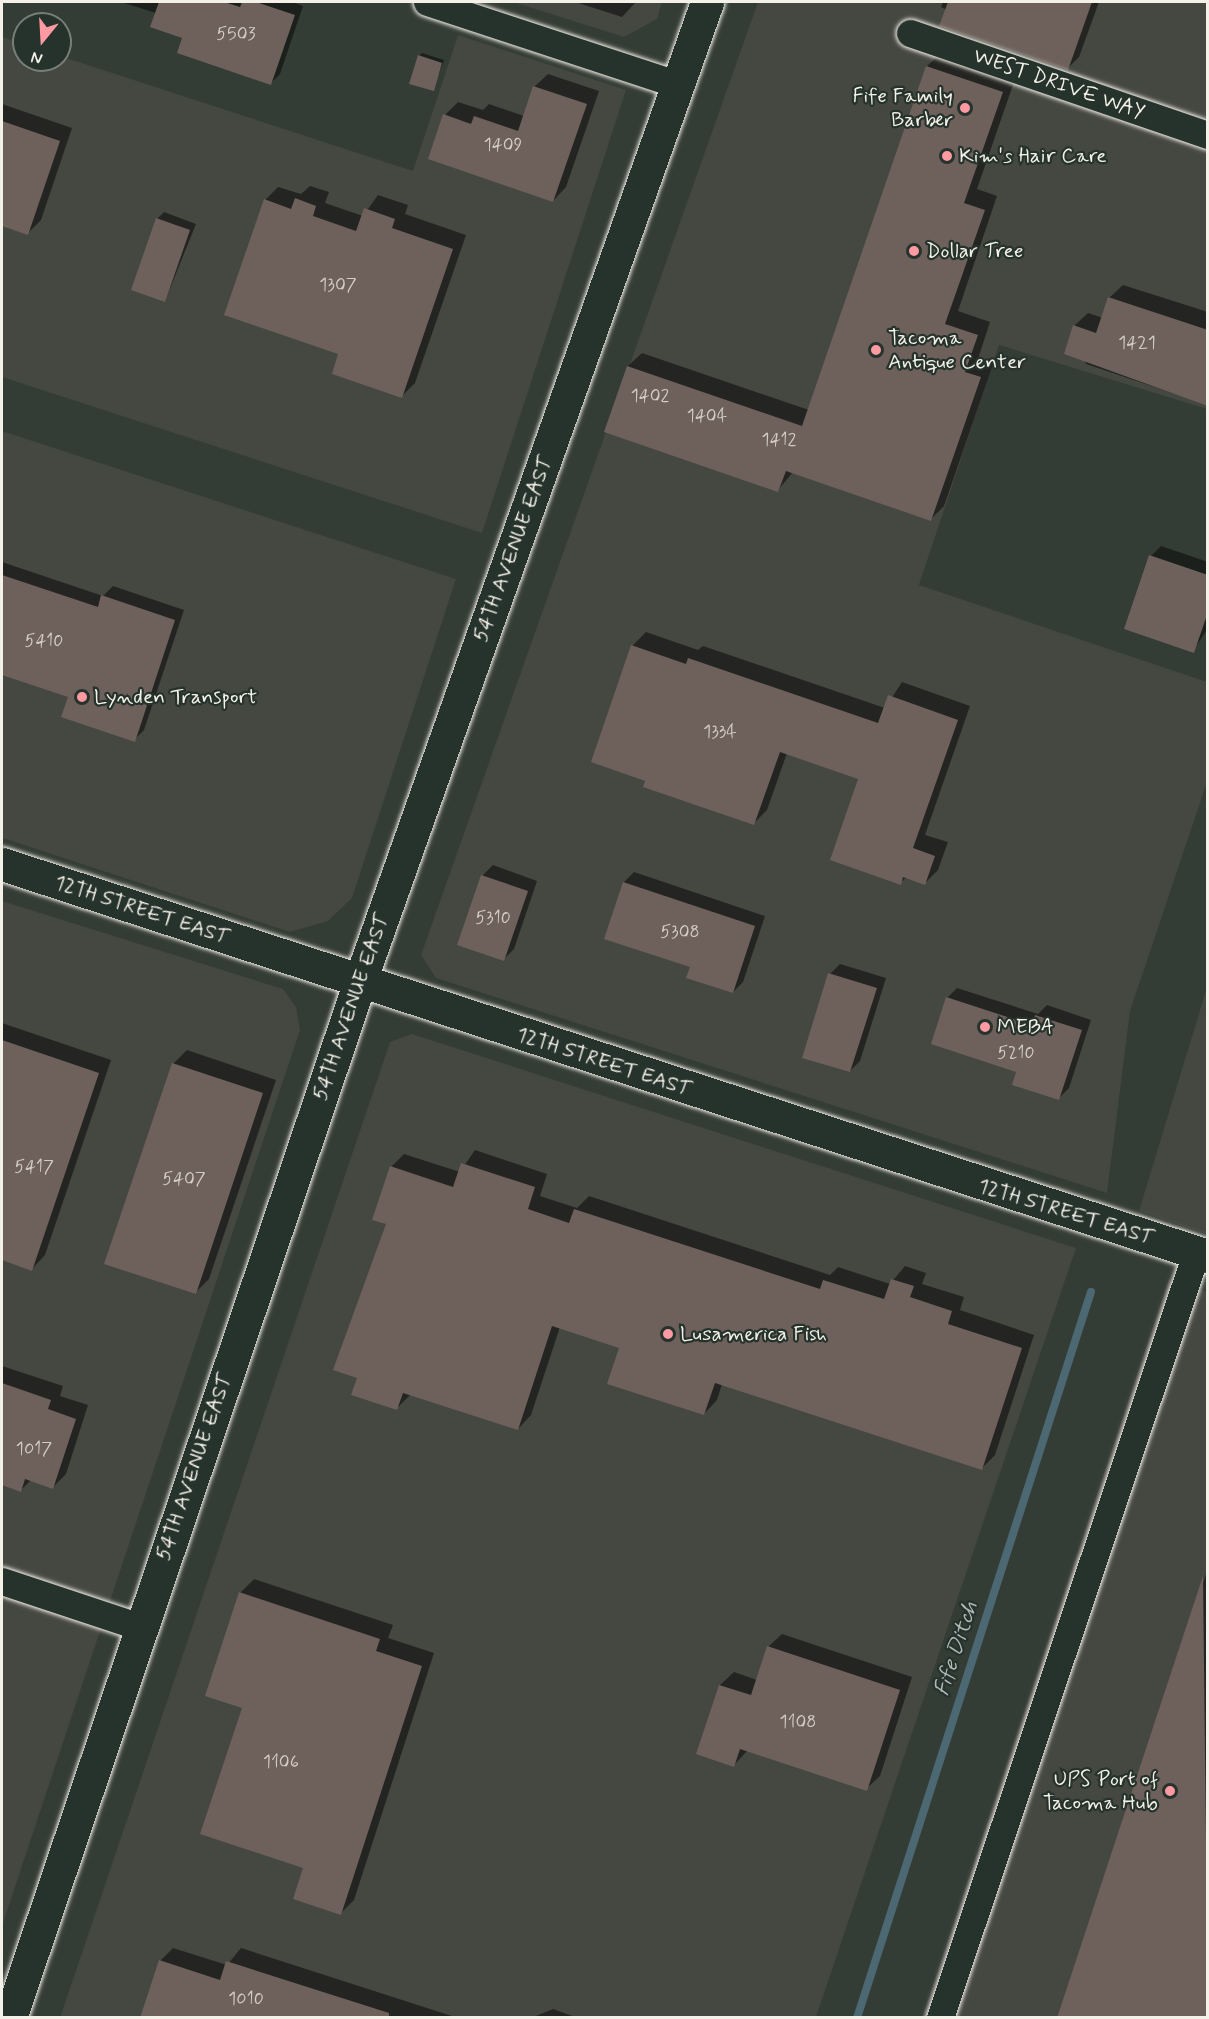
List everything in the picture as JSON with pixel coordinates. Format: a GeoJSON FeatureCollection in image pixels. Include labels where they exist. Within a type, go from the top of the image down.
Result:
{"type":"FeatureCollection","features":[{"type":"Feature","properties":{"kind":"main road","name":"54TH AVENUE EAST"},"geometry":{"type":"LineString","coordinates":[[10,2018],[140,1627],[360,981],[707,2]]}},
{"type":"Feature","properties":{"kind":"main road","name":"12TH STREET EAST"},"geometry":{"type":"LineString","coordinates":[[2,864],[1202,1254]]}},
{"type":"Feature","properties":{"kind":"street"},"geometry":{"type":"LineString","coordinates":[[427,2],[679,85]]}},
{"type":"Feature","properties":{"kind":"street","name":"WEST DRIVE WAY"},"geometry":{"type":"LineString","coordinates":[[910,33],[1208,135]]}},
{"type":"Feature","properties":{"kind":"street"},"geometry":{"type":"LineString","coordinates":[[940,2018],[1202,1254]]}},
{"type":"Feature","properties":{"kind":"street"},"geometry":{"type":"LineString","coordinates":[[2,1581],[140,1627]]}},
{"type":"Feature","properties":{"kind":"shaded area"},"geometry":{"type":"Polygon","coordinates":[[[513,2],[662,2],[657,19],[624,37],[513,2]]]}},
{"type":"Feature","properties":{"kind":"shaded area"},"geometry":{"type":"Polygon","coordinates":[[[758,2],[1207,2],[1207,409],[999,345],[919,585],[1207,682],[1207,782],[1130,1011],[1107,1193],[436,978],[421,955],[758,2]]]}},
{"type":"Feature","properties":{"kind":"shaded area"},"geometry":{"type":"Polygon","coordinates":[[[458,35],[626,90],[482,533],[2,377],[2,37],[12,40],[12,72],[72,72],[72,60],[413,171],[458,35]]]}},
{"type":"Feature","properties":{"kind":"shaded area"},"geometry":{"type":"Polygon","coordinates":[[[2,431],[456,579],[352,898],[328,921],[290,932],[2,838],[2,431]]]}},
{"type":"Feature","properties":{"kind":"shaded area"},"geometry":{"type":"Polygon","coordinates":[[[2,901],[283,989],[296,1007],[300,1030],[2,1926],[2,901]]]}},
{"type":"Feature","properties":{"kind":"shaded area"},"geometry":{"type":"Polygon","coordinates":[[[1207,987],[1207,1234],[1139,1211],[1207,987]]]}},
{"type":"Feature","properties":{"kind":"shaded area"},"geometry":{"type":"Polygon","coordinates":[[[412,1034],[1076,1248],[816,2017],[60,2018],[390,1042],[412,1034]]]}},
{"type":"Feature","properties":{"kind":"shaded area"},"geometry":{"type":"Polygon","coordinates":[[[1169,1279],[1207,1292],[1207,2017],[922,2018],[1169,1279]]]}},
{"type":"Feature","properties":{"kind":"building"},"geometry":{"type":"Polygon","coordinates":[[[159,2],[224,2],[240,7],[242,2],[256,2],[295,15],[271,85],[177,53],[182,38],[150,27],[159,2]]]}},
{"type":"Feature","properties":{"kind":"building"},"geometry":{"type":"Polygon","coordinates":[[[948,2],[1092,2],[1068,70],[939,26],[948,2]]]}},
{"type":"Feature","properties":{"kind":"building"},"geometry":{"type":"Polygon","coordinates":[[[418,55],[442,63],[434,91],[409,84],[418,55]]]}},
{"type":"Feature","properties":{"kind":"building"},"geometry":{"type":"Polygon","coordinates":[[[926,66],[1003,92],[964,203],[985,210],[945,324],[978,335],[965,372],[981,377],[931,521],[786,471],[778,492],[604,432],[627,366],[802,426],[926,66]]]}},
{"type":"Feature","properties":{"kind":"building"},"geometry":{"type":"Polygon","coordinates":[[[533,86],[587,104],[553,202],[428,159],[443,114],[471,124],[474,116],[518,131],[533,86]]]}},
{"type":"Feature","properties":{"kind":"building"},"geometry":{"type":"Polygon","coordinates":[[[2,121],[60,141],[28,235],[2,226],[2,121]]]}},
{"type":"Feature","properties":{"kind":"building"},"geometry":{"type":"Polygon","coordinates":[[[295,198],[316,206],[313,216],[356,231],[364,208],[395,219],[392,228],[453,249],[402,398],[332,374],[338,354],[224,315],[264,199],[291,209],[295,198]]]}},
{"type":"Feature","properties":{"kind":"building"},"geometry":{"type":"Polygon","coordinates":[[[156,218],[190,230],[165,302],[131,290],[156,218]]]}},
{"type":"Feature","properties":{"kind":"building"},"geometry":{"type":"Polygon","coordinates":[[[1108,297],[1208,330],[1208,406],[1064,354],[1073,325],[1096,333],[1108,297]]]}},
{"type":"Feature","properties":{"kind":"building"},"geometry":{"type":"Polygon","coordinates":[[[1149,555],[1208,575],[1208,612],[1194,653],[1124,629],[1149,555]]]}},
{"type":"Feature","properties":{"kind":"building"},"geometry":{"type":"Polygon","coordinates":[[[2,575],[98,607],[101,595],[175,620],[135,742],[61,717],[68,697],[2,675],[2,575]]]}},
{"type":"Feature","properties":{"kind":"building"},"geometry":{"type":"Polygon","coordinates":[[[631,645],[686,664],[688,658],[878,723],[888,695],[958,720],[913,848],[935,856],[925,885],[903,877],[901,885],[830,860],[858,779],[780,752],[754,825],[643,787],[645,781],[591,762],[631,645]]]}},
{"type":"Feature","properties":{"kind":"building"},"geometry":{"type":"Polygon","coordinates":[[[481,875],[528,891],[504,961],[457,945],[481,875]]]}},
{"type":"Feature","properties":{"kind":"building"},"geometry":{"type":"Polygon","coordinates":[[[623,882],[755,926],[733,993],[686,978],[690,967],[604,939],[623,882]]]}},
{"type":"Feature","properties":{"kind":"building"},"geometry":{"type":"Polygon","coordinates":[[[828,973],[877,988],[850,1072],[802,1058],[828,973]]]}},
{"type":"Feature","properties":{"kind":"building"},"geometry":{"type":"Polygon","coordinates":[[[946,997],[1032,1025],[1035,1015],[1082,1030],[1059,1100],[1012,1085],[1016,1072],[931,1044],[946,997]]]}},
{"type":"Feature","properties":{"kind":"building"},"geometry":{"type":"Polygon","coordinates":[[[2,1040],[99,1073],[32,1271],[2,1260],[2,1040]]]}},
{"type":"Feature","properties":{"kind":"building"},"geometry":{"type":"Polygon","coordinates":[[[172,1063],[263,1093],[196,1294],[104,1264],[172,1063]]]}},
{"type":"Feature","properties":{"kind":"building"},"geometry":{"type":"Polygon","coordinates":[[[461,1163],[535,1187],[528,1209],[569,1223],[574,1209],[820,1289],[823,1280],[884,1299],[891,1279],[914,1286],[910,1297],[952,1311],[948,1324],[1022,1348],[982,1470],[715,1383],[704,1415],[607,1384],[619,1348],[552,1326],[518,1430],[403,1393],[397,1410],[351,1395],[357,1378],[333,1370],[386,1224],[372,1220],[390,1166],[453,1187],[461,1163]]]}},
{"type":"Feature","properties":{"kind":"building"},"geometry":{"type":"Polygon","coordinates":[[[2,1383],[51,1400],[48,1409],[76,1419],[53,1489],[25,1479],[21,1492],[2,1485],[2,1383]]]}},
{"type":"Feature","properties":{"kind":"building","name":"UPS Port of Tacoma Hub"},"geometry":{"type":"Polygon","coordinates":[[[1203,1576],[1208,2018],[1057,2018],[1203,1576]]]}},
{"type":"Feature","properties":{"kind":"building"},"geometry":{"type":"Polygon","coordinates":[[[239,1592],[380,1639],[376,1651],[422,1666],[341,1915],[293,1899],[303,1868],[200,1834],[242,1708],[205,1696],[239,1592]]]}},
{"type":"Feature","properties":{"kind":"building"},"geometry":{"type":"Polygon","coordinates":[[[767,1646],[900,1690],[867,1791],[740,1749],[734,1767],[696,1754],[719,1685],[751,1695],[767,1646]]]}},
{"type":"Feature","properties":{"kind":"building"},"geometry":{"type":"Polygon","coordinates":[[[159,1960],[220,1980],[226,1961],[389,2013],[389,2018],[140,2018],[159,1960]]]}},
{"type":"Feature","properties":{"kind":"waterway","name":"Fife Ditch"},"geometry":{"type":"LineString","coordinates":[[857,2018],[1091,1292]]}},
{"type":"Feature","properties":{"kind":"place","name":"Fife Family Barber"},"geometry":{"type":"Point","coordinates":[965,108]}},
{"type":"Feature","properties":{"kind":"place","name":"Kim's Hair Care"},"geometry":{"type":"Point","coordinates":[947,156]}},
{"type":"Feature","properties":{"kind":"place","name":"Dollar Tree"},"geometry":{"type":"Point","coordinates":[914,251]}},
{"type":"Feature","properties":{"kind":"place","name":"Tacoma Antique Center"},"geometry":{"type":"Point","coordinates":[876,350]}},
{"type":"Feature","properties":{"kind":"place","name":"Lynden Transport"},"geometry":{"type":"Point","coordinates":[82,697]}},
{"type":"Feature","properties":{"kind":"place","name":"MEBA"},"geometry":{"type":"Point","coordinates":[985,1027]}},
{"type":"Feature","properties":{"kind":"place","name":"Lusamerica Fish"},"geometry":{"type":"Point","coordinates":[668,1334]}},
{"type":"Feature","properties":{"kind":"place","name":"UPS Port of Tacoma Hub"},"geometry":{"type":"Point","coordinates":[1170,1791]}}]}
